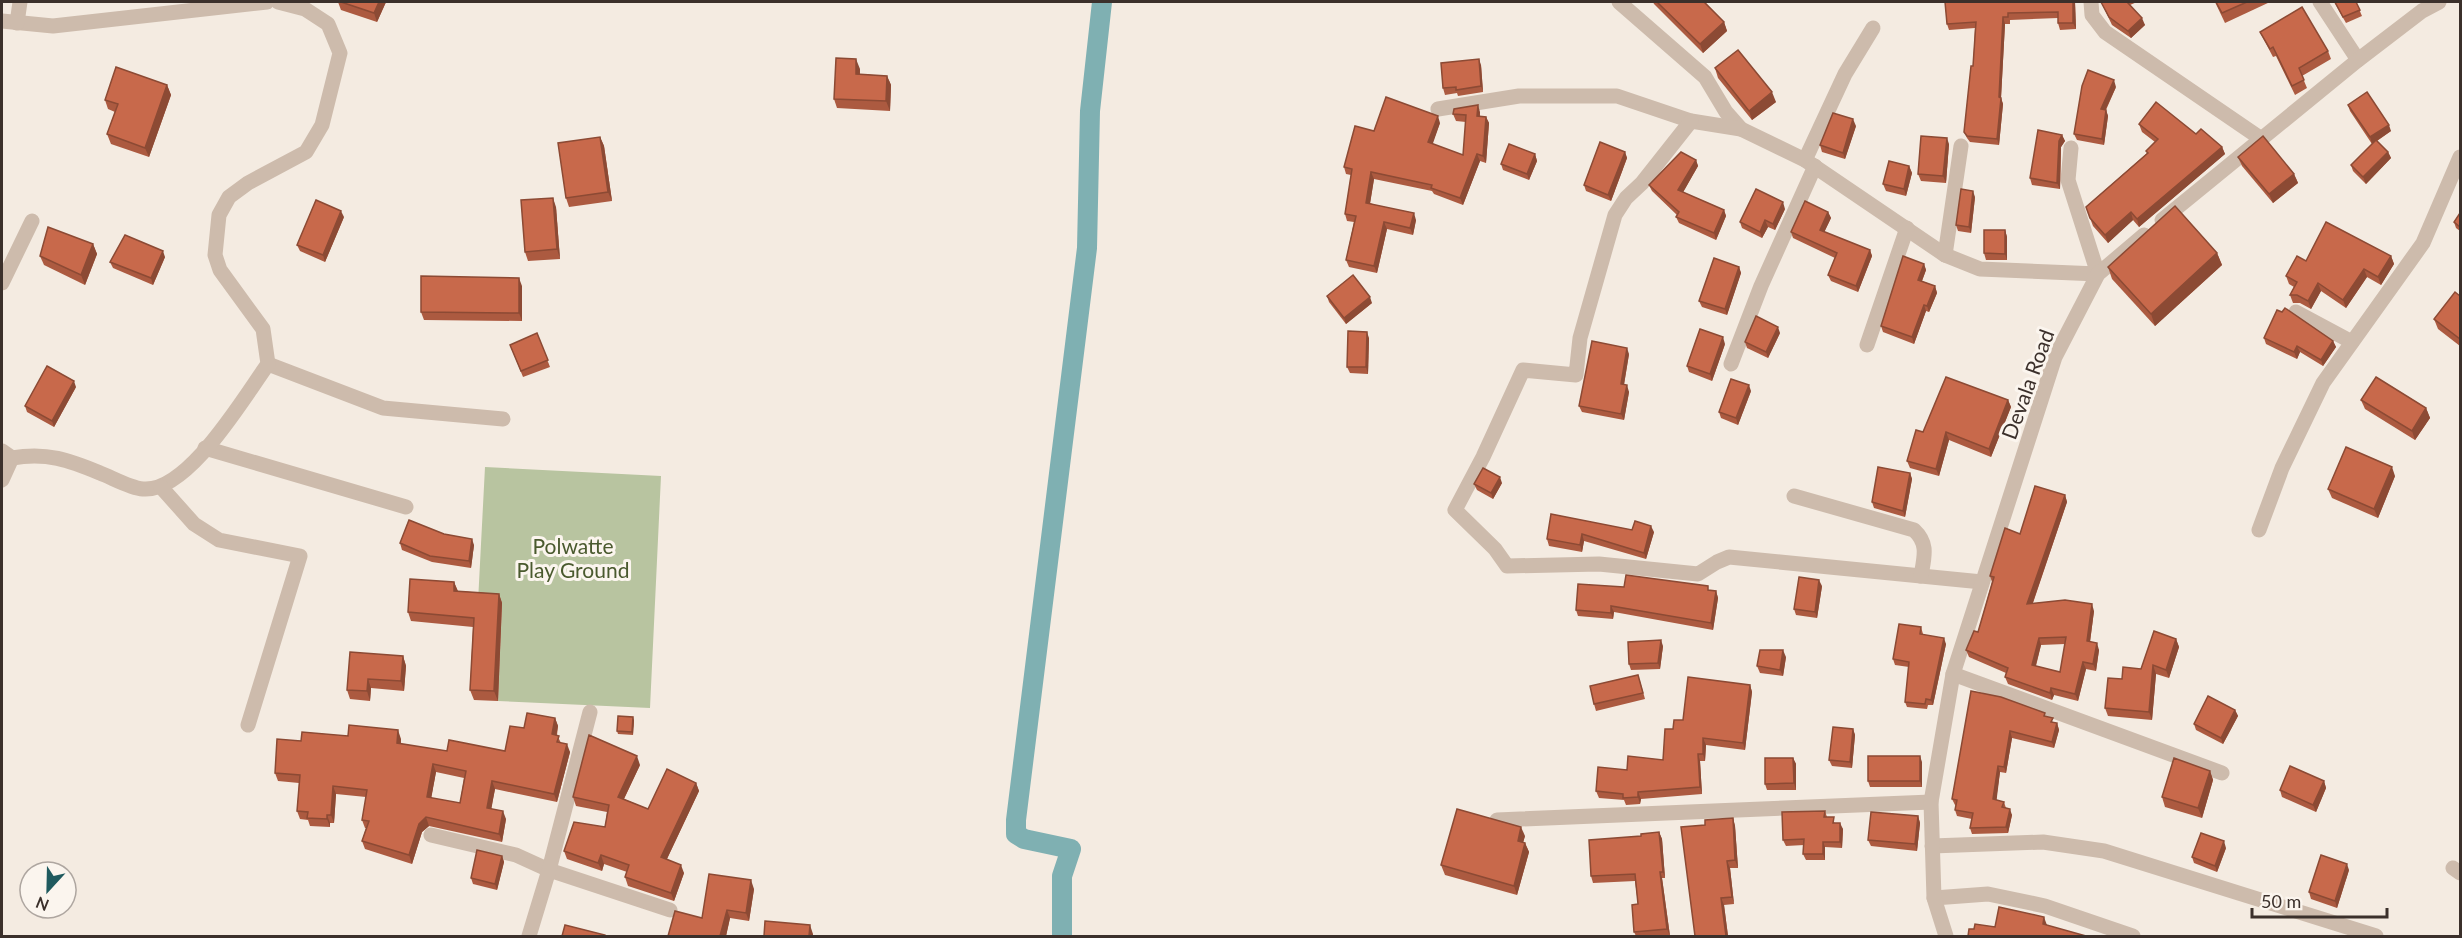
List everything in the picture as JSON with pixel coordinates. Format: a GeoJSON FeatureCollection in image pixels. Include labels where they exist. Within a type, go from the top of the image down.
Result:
{"type":"FeatureCollection","features":[{"type":"Feature","properties":{"kind":"street"},"geometry":{"type":"LineString","coordinates":[[20,2],[9,22],[53,26],[267,2]]}},
{"type":"Feature","properties":{"kind":"street"},"geometry":{"type":"LineString","coordinates":[[2,480],[7,455],[35,454],[67,460],[142,489],[161,487],[181,474],[206,448],[268,364],[263,329],[220,270],[215,255],[219,215],[229,197],[248,183],[306,152],[322,125],[340,53],[328,24],[305,9],[278,2]]}},
{"type":"Feature","properties":{"kind":"street"},"geometry":{"type":"LineString","coordinates":[[1619,2],[1705,77],[1726,112],[1741,129]]}},
{"type":"Feature","properties":{"kind":"street"},"geometry":{"type":"LineString","coordinates":[[2091,2],[2092,15],[2105,32],[2260,138]]}},
{"type":"Feature","properties":{"kind":"street"},"geometry":{"type":"LineString","coordinates":[[2320,2],[2358,60]]}},
{"type":"Feature","properties":{"kind":"street","name":"Devala Road"},"geometry":{"type":"LineString","coordinates":[[1946,936],[1934,898],[1930,802],[1953,674],[2055,357],[2098,274],[2260,138],[2422,10],[2439,2]]}},
{"type":"Feature","properties":{"kind":"street"},"geometry":{"type":"LineString","coordinates":[[1731,364],[1845,74],[1874,28]]}},
{"type":"Feature","properties":{"kind":"street"},"geometry":{"type":"LineString","coordinates":[[1438,109],[1519,96],[1617,96],[1691,121],[1741,129],[1810,163],[1945,255],[1980,269],[2098,274],[2068,180],[2070,148]]}},
{"type":"Feature","properties":{"kind":"street"},"geometry":{"type":"LineString","coordinates":[[1691,121],[1642,183],[1626,198],[1616,215],[1580,338],[1576,375],[1523,370],[1483,457],[1455,510],[1495,549],[1507,566],[1599,564],[1698,574],[1729,557],[1982,582]]}},
{"type":"Feature","properties":{"kind":"street"},"geometry":{"type":"LineString","coordinates":[[1945,255],[1961,146]]}},
{"type":"Feature","properties":{"kind":"street"},"geometry":{"type":"LineString","coordinates":[[2259,530],[2282,468],[2323,383],[2423,243],[2460,157]]}},
{"type":"Feature","properties":{"kind":"street"},"geometry":{"type":"LineString","coordinates":[[2,283],[32,221]]}},
{"type":"Feature","properties":{"kind":"street"},"geometry":{"type":"LineString","coordinates":[[1867,345],[1907,228]]}},
{"type":"Feature","properties":{"kind":"street"},"geometry":{"type":"LineString","coordinates":[[2296,312],[2352,342]]}},
{"type":"Feature","properties":{"kind":"street"},"geometry":{"type":"LineString","coordinates":[[268,364],[383,408],[503,419]]}},
{"type":"Feature","properties":{"kind":"street"},"geometry":{"type":"LineString","coordinates":[[206,448],[406,507]]}},
{"type":"Feature","properties":{"kind":"street"},"geometry":{"type":"LineString","coordinates":[[161,487],[194,524],[219,540],[300,556],[248,725]]}},
{"type":"Feature","properties":{"kind":"street"},"geometry":{"type":"LineString","coordinates":[[1794,496],[1914,530],[1922,537],[1925,547],[1921,576]]}},
{"type":"Feature","properties":{"kind":"street"},"geometry":{"type":"LineString","coordinates":[[1953,674],[2222,773]]}},
{"type":"Feature","properties":{"kind":"street"},"geometry":{"type":"LineString","coordinates":[[529,936],[549,870],[590,712]]}},
{"type":"Feature","properties":{"kind":"street"},"geometry":{"type":"LineString","coordinates":[[1497,820],[1930,802]]}},
{"type":"Feature","properties":{"kind":"street"},"geometry":{"type":"LineString","coordinates":[[431,835],[516,855],[549,870],[670,910]]}},
{"type":"Feature","properties":{"kind":"street"},"geometry":{"type":"LineString","coordinates":[[1932,846],[2043,842],[2104,851],[2376,936]]}},
{"type":"Feature","properties":{"kind":"street"},"geometry":{"type":"LineString","coordinates":[[1934,898],[1988,894],[2045,906],[2133,936]]}},
{"type":"Feature","properties":{"kind":"green space","name":"Polwatte Play Ground"},"geometry":{"type":"Polygon","coordinates":[[[485,467],[661,476],[650,708],[498,701],[502,603],[478,602],[485,467]]]}},
{"type":"Feature","properties":{"kind":"building"},"geometry":{"type":"Polygon","coordinates":[[[341,2],[379,2],[374,13],[341,2]]]}},
{"type":"Feature","properties":{"kind":"building"},"geometry":{"type":"Polygon","coordinates":[[[1657,2],[1704,2],[1724,22],[1700,44],[1657,2]]]}},
{"type":"Feature","properties":{"kind":"building"},"geometry":{"type":"Polygon","coordinates":[[[1945,2],[2073,2],[2073,23],[2058,23],[2058,12],[2008,13],[2008,17],[2003,17],[1999,97],[2001,98],[1997,139],[1967,136],[1964,132],[1976,22],[1947,24],[1945,2]]]}},
{"type":"Feature","properties":{"kind":"building"},"geometry":{"type":"Polygon","coordinates":[[[2101,2],[2127,2],[2142,18],[2128,31],[2109,17],[2101,2]]]}},
{"type":"Feature","properties":{"kind":"building"},"geometry":{"type":"Polygon","coordinates":[[[2216,2],[2247,2],[2222,13],[2216,2]]]}},
{"type":"Feature","properties":{"kind":"building"},"geometry":{"type":"Polygon","coordinates":[[[2335,2],[2356,2],[2360,10],[2343,17],[2335,2]]]}},
{"type":"Feature","properties":{"kind":"building"},"geometry":{"type":"Polygon","coordinates":[[[2302,7],[2328,51],[2299,68],[2304,80],[2292,86],[2273,47],[2270,49],[2260,32],[2302,7]]]}},
{"type":"Feature","properties":{"kind":"building"},"geometry":{"type":"Polygon","coordinates":[[[1738,50],[1772,92],[1749,111],[1715,68],[1738,50]]]}},
{"type":"Feature","properties":{"kind":"building"},"geometry":{"type":"Polygon","coordinates":[[[836,58],[856,59],[856,74],[887,76],[886,101],[834,99],[836,58]]]}},
{"type":"Feature","properties":{"kind":"building"},"geometry":{"type":"Polygon","coordinates":[[[1479,59],[1481,86],[1456,90],[1456,87],[1443,88],[1441,63],[1479,59]]]}},
{"type":"Feature","properties":{"kind":"building"},"geometry":{"type":"Polygon","coordinates":[[[116,67],[167,85],[145,148],[107,134],[118,104],[105,100],[116,67]]]}},
{"type":"Feature","properties":{"kind":"building"},"geometry":{"type":"Polygon","coordinates":[[[2088,70],[2114,80],[2101,109],[2106,110],[2102,139],[2074,134],[2082,86],[2088,70]]]}},
{"type":"Feature","properties":{"kind":"building"},"geometry":{"type":"Polygon","coordinates":[[[2367,92],[2389,125],[2370,137],[2348,105],[2367,92]]]}},
{"type":"Feature","properties":{"kind":"building"},"geometry":{"type":"Polygon","coordinates":[[[1386,97],[1438,116],[1428,142],[1463,155],[1466,115],[1453,114],[1454,109],[1478,105],[1477,116],[1486,117],[1483,156],[1477,154],[1460,198],[1431,188],[1432,185],[1371,172],[1366,203],[1414,213],[1410,228],[1384,222],[1374,266],[1346,260],[1356,216],[1345,214],[1352,169],[1344,167],[1355,126],[1374,131],[1386,97]]]}},
{"type":"Feature","properties":{"kind":"building"},"geometry":{"type":"Polygon","coordinates":[[[2156,102],[2196,134],[2201,129],[2222,147],[2137,219],[2131,212],[2105,235],[2090,218],[2086,207],[2148,153],[2146,151],[2158,139],[2139,124],[2156,102]]]}},
{"type":"Feature","properties":{"kind":"building"},"geometry":{"type":"Polygon","coordinates":[[[1833,113],[1853,119],[1843,153],[1820,145],[1833,113]]]}},
{"type":"Feature","properties":{"kind":"building"},"geometry":{"type":"Polygon","coordinates":[[[2038,130],[2062,135],[2059,141],[2057,183],[2030,178],[2038,130]]]}},
{"type":"Feature","properties":{"kind":"building"},"geometry":{"type":"Polygon","coordinates":[[[1921,136],[1947,138],[1943,176],[1918,174],[1921,136]]]}},
{"type":"Feature","properties":{"kind":"building"},"geometry":{"type":"Polygon","coordinates":[[[2263,136],[2294,174],[2269,194],[2238,157],[2263,136]]]}},
{"type":"Feature","properties":{"kind":"building"},"geometry":{"type":"Polygon","coordinates":[[[600,137],[608,192],[566,198],[558,143],[600,137]]]}},
{"type":"Feature","properties":{"kind":"building"},"geometry":{"type":"Polygon","coordinates":[[[2376,140],[2388,152],[2363,177],[2351,165],[2376,140]]]}},
{"type":"Feature","properties":{"kind":"building"},"geometry":{"type":"Polygon","coordinates":[[[1600,142],[1625,152],[1608,195],[1584,185],[1600,142]]]}},
{"type":"Feature","properties":{"kind":"building"},"geometry":{"type":"Polygon","coordinates":[[[1509,144],[1535,154],[1527,174],[1501,164],[1509,144]]]}},
{"type":"Feature","properties":{"kind":"building"},"geometry":{"type":"Polygon","coordinates":[[[1681,152],[1696,160],[1678,190],[1724,210],[1714,233],[1676,217],[1679,212],[1649,185],[1681,152]]]}},
{"type":"Feature","properties":{"kind":"building"},"geometry":{"type":"Polygon","coordinates":[[[1889,161],[1909,166],[1904,189],[1883,184],[1889,161]]]}},
{"type":"Feature","properties":{"kind":"building"},"geometry":{"type":"Polygon","coordinates":[[[1756,189],[1783,202],[1773,224],[1765,220],[1760,232],[1740,222],[1756,189]]]}},
{"type":"Feature","properties":{"kind":"building"},"geometry":{"type":"Polygon","coordinates":[[[1961,189],[1973,191],[1969,227],[1956,225],[1961,189]]]}},
{"type":"Feature","properties":{"kind":"building"},"geometry":{"type":"Polygon","coordinates":[[[553,198],[557,249],[525,252],[521,200],[553,198]]]}},
{"type":"Feature","properties":{"kind":"building"},"geometry":{"type":"Polygon","coordinates":[[[316,200],[341,211],[323,255],[297,245],[316,200]]]}},
{"type":"Feature","properties":{"kind":"building"},"geometry":{"type":"Polygon","coordinates":[[[1805,201],[1828,212],[1820,230],[1870,250],[1856,286],[1828,275],[1837,253],[1791,232],[1805,201]]]}},
{"type":"Feature","properties":{"kind":"building"},"geometry":{"type":"Polygon","coordinates":[[[2175,206],[2217,253],[2151,314],[2108,267],[2175,206]]]}},
{"type":"Feature","properties":{"kind":"building"},"geometry":{"type":"Polygon","coordinates":[[[2460,213],[2460,227],[2454,222],[2460,213]]]}},
{"type":"Feature","properties":{"kind":"building"},"geometry":{"type":"Polygon","coordinates":[[[2326,222],[2391,256],[2378,277],[2364,269],[2343,300],[2318,283],[2308,301],[2297,295],[2290,295],[2297,282],[2286,276],[2297,256],[2306,261],[2326,222]]]}},
{"type":"Feature","properties":{"kind":"building"},"geometry":{"type":"Polygon","coordinates":[[[48,227],[93,244],[81,275],[40,256],[48,227]]]}},
{"type":"Feature","properties":{"kind":"building"},"geometry":{"type":"Polygon","coordinates":[[[1984,230],[2005,230],[2005,254],[1984,253],[1984,230]]]}},
{"type":"Feature","properties":{"kind":"building"},"geometry":{"type":"Polygon","coordinates":[[[125,235],[163,251],[151,278],[110,262],[125,235]]]}},
{"type":"Feature","properties":{"kind":"building"},"geometry":{"type":"Polygon","coordinates":[[[1903,256],[1924,264],[1918,280],[1935,286],[1927,306],[1924,305],[1912,337],[1881,326],[1903,256]]]}},
{"type":"Feature","properties":{"kind":"building"},"geometry":{"type":"Polygon","coordinates":[[[1714,258],[1739,267],[1725,309],[1699,301],[1714,258]]]}},
{"type":"Feature","properties":{"kind":"building"},"geometry":{"type":"Polygon","coordinates":[[[1353,275],[1370,297],[1344,318],[1327,296],[1353,275]]]}},
{"type":"Feature","properties":{"kind":"building"},"geometry":{"type":"Polygon","coordinates":[[[421,276],[519,278],[519,313],[421,312],[421,276]]]}},
{"type":"Feature","properties":{"kind":"building"},"geometry":{"type":"Polygon","coordinates":[[[2455,292],[2460,296],[2460,339],[2434,319],[2455,292]]]}},
{"type":"Feature","properties":{"kind":"building"},"geometry":{"type":"Polygon","coordinates":[[[2285,308],[2333,341],[2321,360],[2297,346],[2294,352],[2264,338],[2277,310],[2282,312],[2285,308]]]}},
{"type":"Feature","properties":{"kind":"building"},"geometry":{"type":"Polygon","coordinates":[[[1756,316],[1778,327],[1766,352],[1745,342],[1756,316]]]}},
{"type":"Feature","properties":{"kind":"building"},"geometry":{"type":"Polygon","coordinates":[[[1700,329],[1723,337],[1710,374],[1687,366],[1700,329]]]}},
{"type":"Feature","properties":{"kind":"building"},"geometry":{"type":"Polygon","coordinates":[[[1348,331],[1367,332],[1366,367],[1347,367],[1348,331]]]}},
{"type":"Feature","properties":{"kind":"building"},"geometry":{"type":"Polygon","coordinates":[[[537,333],[548,360],[521,371],[510,345],[537,333]]]}},
{"type":"Feature","properties":{"kind":"building"},"geometry":{"type":"Polygon","coordinates":[[[1592,341],[1627,348],[1621,384],[1627,385],[1621,414],[1579,406],[1592,341]]]}},
{"type":"Feature","properties":{"kind":"building"},"geometry":{"type":"Polygon","coordinates":[[[47,366],[74,381],[52,421],[25,406],[47,366]]]}},
{"type":"Feature","properties":{"kind":"building"},"geometry":{"type":"Polygon","coordinates":[[[1946,377],[2008,400],[1989,449],[1946,432],[1936,469],[1907,461],[1916,430],[1923,432],[1946,377]]]}},
{"type":"Feature","properties":{"kind":"building"},"geometry":{"type":"Polygon","coordinates":[[[2376,377],[2426,408],[2412,431],[2361,400],[2376,377]]]}},
{"type":"Feature","properties":{"kind":"building"},"geometry":{"type":"Polygon","coordinates":[[[1731,379],[1749,385],[1736,418],[1719,412],[1731,379]]]}},
{"type":"Feature","properties":{"kind":"building"},"geometry":{"type":"Polygon","coordinates":[[[2346,447],[2392,467],[2374,509],[2328,489],[2346,447]]]}},
{"type":"Feature","properties":{"kind":"building"},"geometry":{"type":"Polygon","coordinates":[[[1878,467],[1910,473],[1903,511],[1872,502],[1878,467]]]}},
{"type":"Feature","properties":{"kind":"building"},"geometry":{"type":"Polygon","coordinates":[[[1483,468],[1500,477],[1491,493],[1474,484],[1483,468]]]}},
{"type":"Feature","properties":{"kind":"building"},"geometry":{"type":"Polygon","coordinates":[[[2035,486],[2065,495],[2027,604],[2065,600],[2092,604],[2087,641],[2097,643],[2093,664],[2083,662],[2075,694],[2051,688],[2050,693],[2005,677],[2008,668],[1966,650],[1974,631],[1978,632],[1994,577],[1990,576],[2005,528],[2020,534],[2035,486]],[[2066,637],[2039,638],[2032,665],[2060,672],[2066,637]]]}},
{"type":"Feature","properties":{"kind":"building"},"geometry":{"type":"Polygon","coordinates":[[[1551,514],[1632,530],[1635,521],[1651,526],[1644,553],[1582,534],[1580,545],[1547,539],[1551,514]]]}},
{"type":"Feature","properties":{"kind":"building"},"geometry":{"type":"Polygon","coordinates":[[[409,520],[444,534],[472,539],[469,561],[430,556],[400,543],[409,520]]]}},
{"type":"Feature","properties":{"kind":"building"},"geometry":{"type":"Polygon","coordinates":[[[1626,575],[1708,586],[1708,590],[1716,591],[1711,623],[1611,606],[1611,613],[1576,610],[1578,584],[1624,587],[1626,575]]]}},
{"type":"Feature","properties":{"kind":"building"},"geometry":{"type":"Polygon","coordinates":[[[1799,577],[1819,580],[1815,612],[1794,609],[1799,577]]]}},
{"type":"Feature","properties":{"kind":"building"},"geometry":{"type":"Polygon","coordinates":[[[410,579],[454,582],[454,591],[499,594],[494,691],[470,690],[474,618],[408,612],[410,579]]]}},
{"type":"Feature","properties":{"kind":"building"},"geometry":{"type":"Polygon","coordinates":[[[1899,624],[1921,627],[1920,634],[1944,638],[1931,700],[1926,699],[1925,704],[1905,702],[1909,662],[1893,659],[1899,624]]]}},
{"type":"Feature","properties":{"kind":"building"},"geometry":{"type":"Polygon","coordinates":[[[2154,631],[2176,639],[2166,670],[2153,665],[2149,712],[2105,708],[2108,678],[2122,679],[2123,667],[2141,669],[2154,631]]]}},
{"type":"Feature","properties":{"kind":"building"},"geometry":{"type":"Polygon","coordinates":[[[1661,640],[1658,663],[1629,664],[1628,642],[1661,640]]]}},
{"type":"Feature","properties":{"kind":"building"},"geometry":{"type":"Polygon","coordinates":[[[1760,650],[1783,650],[1780,670],[1757,666],[1760,650]]]}},
{"type":"Feature","properties":{"kind":"building"},"geometry":{"type":"Polygon","coordinates":[[[350,652],[403,656],[401,681],[368,679],[367,691],[347,690],[350,652]]]}},
{"type":"Feature","properties":{"kind":"building"},"geometry":{"type":"Polygon","coordinates":[[[1638,675],[1643,693],[1594,704],[1590,686],[1638,675]]]}},
{"type":"Feature","properties":{"kind":"building"},"geometry":{"type":"Polygon","coordinates":[[[1688,677],[1750,685],[1743,743],[1703,738],[1703,754],[1698,754],[1700,787],[1638,792],[1638,797],[1623,798],[1623,794],[1596,791],[1598,767],[1627,770],[1628,756],[1663,760],[1665,729],[1673,729],[1674,720],[1683,720],[1688,677]]]}},
{"type":"Feature","properties":{"kind":"building"},"geometry":{"type":"Polygon","coordinates":[[[1971,691],[2001,697],[2045,713],[2044,716],[2053,718],[2051,722],[2057,723],[2052,742],[2010,731],[2004,767],[1998,766],[1993,799],[2004,802],[2002,807],[2010,809],[2006,827],[1970,828],[1973,813],[1955,810],[1957,800],[1952,799],[1971,691]]]}},
{"type":"Feature","properties":{"kind":"building"},"geometry":{"type":"Polygon","coordinates":[[[2208,696],[2235,710],[2221,738],[2194,724],[2208,696]]]}},
{"type":"Feature","properties":{"kind":"building"},"geometry":{"type":"Polygon","coordinates":[[[527,713],[555,718],[552,734],[559,736],[557,742],[567,744],[554,794],[492,781],[487,808],[503,811],[499,834],[426,817],[419,824],[409,855],[362,841],[369,821],[362,820],[367,790],[333,786],[331,815],[327,815],[327,819],[307,818],[308,812],[297,811],[300,775],[275,773],[277,739],[301,741],[302,732],[348,736],[349,725],[398,730],[397,743],[447,751],[449,740],[505,751],[510,726],[524,728],[527,713]],[[433,764],[427,797],[460,803],[466,771],[433,764]]]}},
{"type":"Feature","properties":{"kind":"building"},"geometry":{"type":"Polygon","coordinates":[[[618,716],[633,717],[632,732],[617,731],[618,716]]]}},
{"type":"Feature","properties":{"kind":"building"},"geometry":{"type":"Polygon","coordinates":[[[1833,727],[1853,729],[1850,762],[1829,760],[1833,727]]]}},
{"type":"Feature","properties":{"kind":"building"},"geometry":{"type":"Polygon","coordinates":[[[589,735],[637,756],[618,797],[648,809],[667,769],[696,783],[661,857],[681,865],[671,893],[625,877],[629,865],[601,855],[598,863],[564,851],[574,822],[605,827],[609,805],[573,797],[589,735]]]}},
{"type":"Feature","properties":{"kind":"building"},"geometry":{"type":"Polygon","coordinates":[[[1868,756],[1920,756],[1920,781],[1868,781],[1868,756]]]}},
{"type":"Feature","properties":{"kind":"building"},"geometry":{"type":"Polygon","coordinates":[[[1765,758],[1793,758],[1794,783],[1765,784],[1765,758]]]}},
{"type":"Feature","properties":{"kind":"building"},"geometry":{"type":"Polygon","coordinates":[[[2174,758],[2210,771],[2198,808],[2162,797],[2174,758]]]}},
{"type":"Feature","properties":{"kind":"building"},"geometry":{"type":"Polygon","coordinates":[[[2290,766],[2324,781],[2313,805],[2280,790],[2290,766]]]}},
{"type":"Feature","properties":{"kind":"building"},"geometry":{"type":"Polygon","coordinates":[[[1457,809],[1521,827],[1518,841],[1525,843],[1514,886],[1441,865],[1457,809]]]}},
{"type":"Feature","properties":{"kind":"building"},"geometry":{"type":"Polygon","coordinates":[[[1825,811],[1824,817],[1834,817],[1833,823],[1840,823],[1840,842],[1823,842],[1823,854],[1803,854],[1804,839],[1783,840],[1782,812],[1825,811]]]}},
{"type":"Feature","properties":{"kind":"building"},"geometry":{"type":"Polygon","coordinates":[[[1871,812],[1918,816],[1915,844],[1868,840],[1871,812]]]}},
{"type":"Feature","properties":{"kind":"building"},"geometry":{"type":"Polygon","coordinates":[[[1733,818],[1735,860],[1727,861],[1732,897],[1721,898],[1726,936],[1695,936],[1681,827],[1705,825],[1705,820],[1733,818]]]}},
{"type":"Feature","properties":{"kind":"building"},"geometry":{"type":"Polygon","coordinates":[[[1659,832],[1663,872],[1660,872],[1667,929],[1634,932],[1632,905],[1638,904],[1635,874],[1591,876],[1589,840],[1641,836],[1641,834],[1659,832]]]}},
{"type":"Feature","properties":{"kind":"building"},"geometry":{"type":"Polygon","coordinates":[[[2201,833],[2224,841],[2215,866],[2192,857],[2201,833]]]}},
{"type":"Feature","properties":{"kind":"building"},"geometry":{"type":"Polygon","coordinates":[[[477,850],[502,856],[495,884],[471,878],[477,850]]]}},
{"type":"Feature","properties":{"kind":"building"},"geometry":{"type":"Polygon","coordinates":[[[2321,855],[2347,864],[2335,901],[2309,892],[2321,855]]]}},
{"type":"Feature","properties":{"kind":"building"},"geometry":{"type":"Polygon","coordinates":[[[709,874],[751,880],[746,913],[727,910],[720,936],[668,936],[675,911],[702,918],[709,874]]]}},
{"type":"Feature","properties":{"kind":"building"},"geometry":{"type":"Polygon","coordinates":[[[1999,907],[2044,917],[2043,924],[2086,936],[1968,936],[1969,929],[1974,929],[1975,924],[1995,927],[1999,907]]]}},
{"type":"Feature","properties":{"kind":"building"},"geometry":{"type":"Polygon","coordinates":[[[765,921],[810,925],[809,936],[764,936],[765,921]]]}},
{"type":"Feature","properties":{"kind":"building"},"geometry":{"type":"Polygon","coordinates":[[[565,925],[605,935],[605,936],[562,936],[565,925]]]}},
{"type":"Feature","properties":{"kind":"waterway"},"geometry":{"type":"LineString","coordinates":[[1062,936],[1062,876],[1071,849],[1024,839],[1016,834],[1016,820],[1087,248],[1090,111],[1102,2]]}}]}
